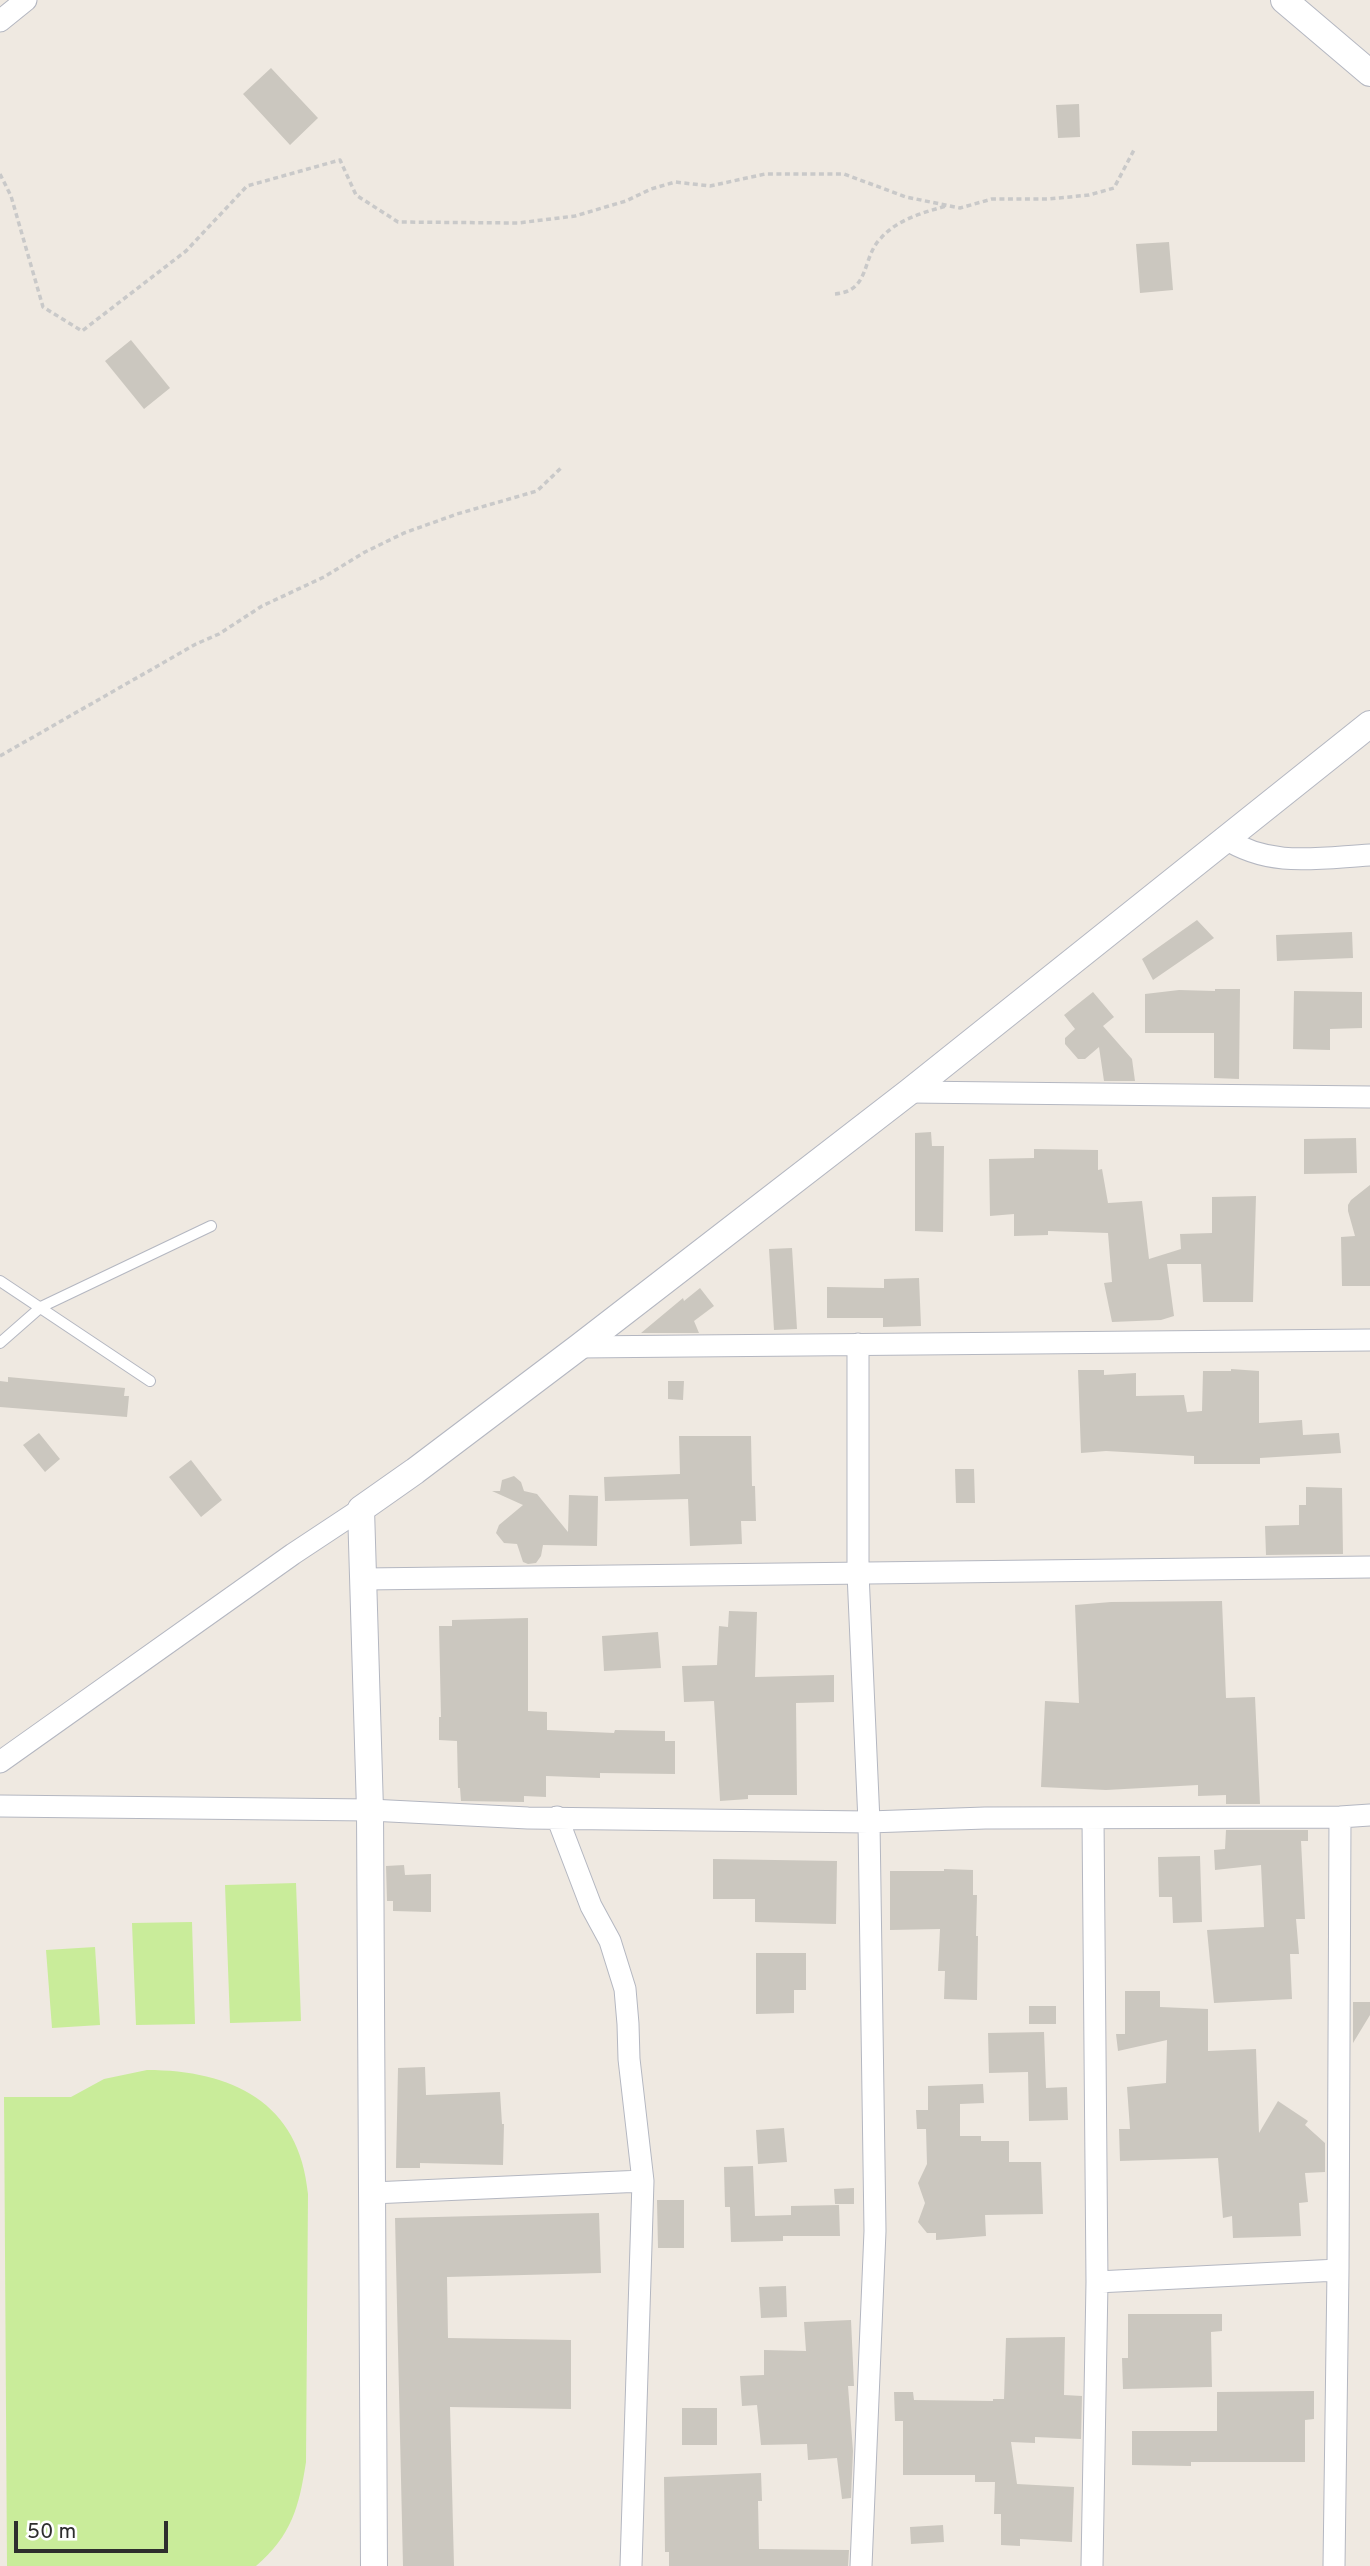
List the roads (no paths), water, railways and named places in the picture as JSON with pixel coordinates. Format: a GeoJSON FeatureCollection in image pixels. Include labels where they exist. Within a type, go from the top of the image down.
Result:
{"type":"FeatureCollection","features":[{"type":"Feature","properties":{"kind":"street"},"geometry":{"type":"LineString","coordinates":[[0,20],[26,0]]}},
{"type":"Feature","properties":{"kind":"street"},"geometry":{"type":"LineString","coordinates":[[1284,0],[1370,73]]}},
{"type":"Feature","properties":{"kind":"street"},"geometry":{"type":"LineString","coordinates":[[0,1762],[415,1471],[909,1092],[1370,724]]}},
{"type":"Feature","properties":{"kind":"street"},"geometry":{"type":"LineString","coordinates":[[1224,838],[1258,855],[1280,859],[1370,855]]}},
{"type":"Feature","properties":{"kind":"street"},"geometry":{"type":"LineString","coordinates":[[909,1092],[1370,1097]]}},
{"type":"Feature","properties":{"kind":"street"},"geometry":{"type":"LineString","coordinates":[[579,1346],[1370,1339]]}},
{"type":"Feature","properties":{"kind":"street"},"geometry":{"type":"LineString","coordinates":[[858,1344],[858,1573],[869,1822],[875,2231],[861,2566]]}},
{"type":"Feature","properties":{"kind":"street"},"geometry":{"type":"LineString","coordinates":[[361,1509],[370,1810],[374,2566]]}},
{"type":"Feature","properties":{"kind":"street"},"geometry":{"type":"LineString","coordinates":[[364,1579],[1370,1567]]}},
{"type":"Feature","properties":{"kind":"street"},"geometry":{"type":"LineString","coordinates":[[0,1806],[370,1810],[557,1817],[869,1822],[985,1818],[1370,1815]]}},
{"type":"Feature","properties":{"kind":"street"},"geometry":{"type":"LineString","coordinates":[[557,1817],[591,1906],[610,1941],[625,1989],[629,2059],[643,2181],[631,2566]]}},
{"type":"Feature","properties":{"kind":"street"},"geometry":{"type":"LineString","coordinates":[[1334,2566],[1340,1817]]}},
{"type":"Feature","properties":{"kind":"street"},"geometry":{"type":"LineString","coordinates":[[1092,2566],[1097,2282],[1093,1818]]}},
{"type":"Feature","properties":{"kind":"street"},"geometry":{"type":"LineString","coordinates":[[372,2193],[643,2181]]}},
{"type":"Feature","properties":{"kind":"street"},"geometry":{"type":"LineString","coordinates":[[1097,2282],[1338,2270]]}},
{"type":"Feature","properties":{"kind":"lane"},"geometry":{"type":"LineString","coordinates":[[0,1343],[41,1307],[211,1226]]}},
{"type":"Feature","properties":{"kind":"lane"},"geometry":{"type":"LineString","coordinates":[[0,1281],[150,1381]]}}]}
